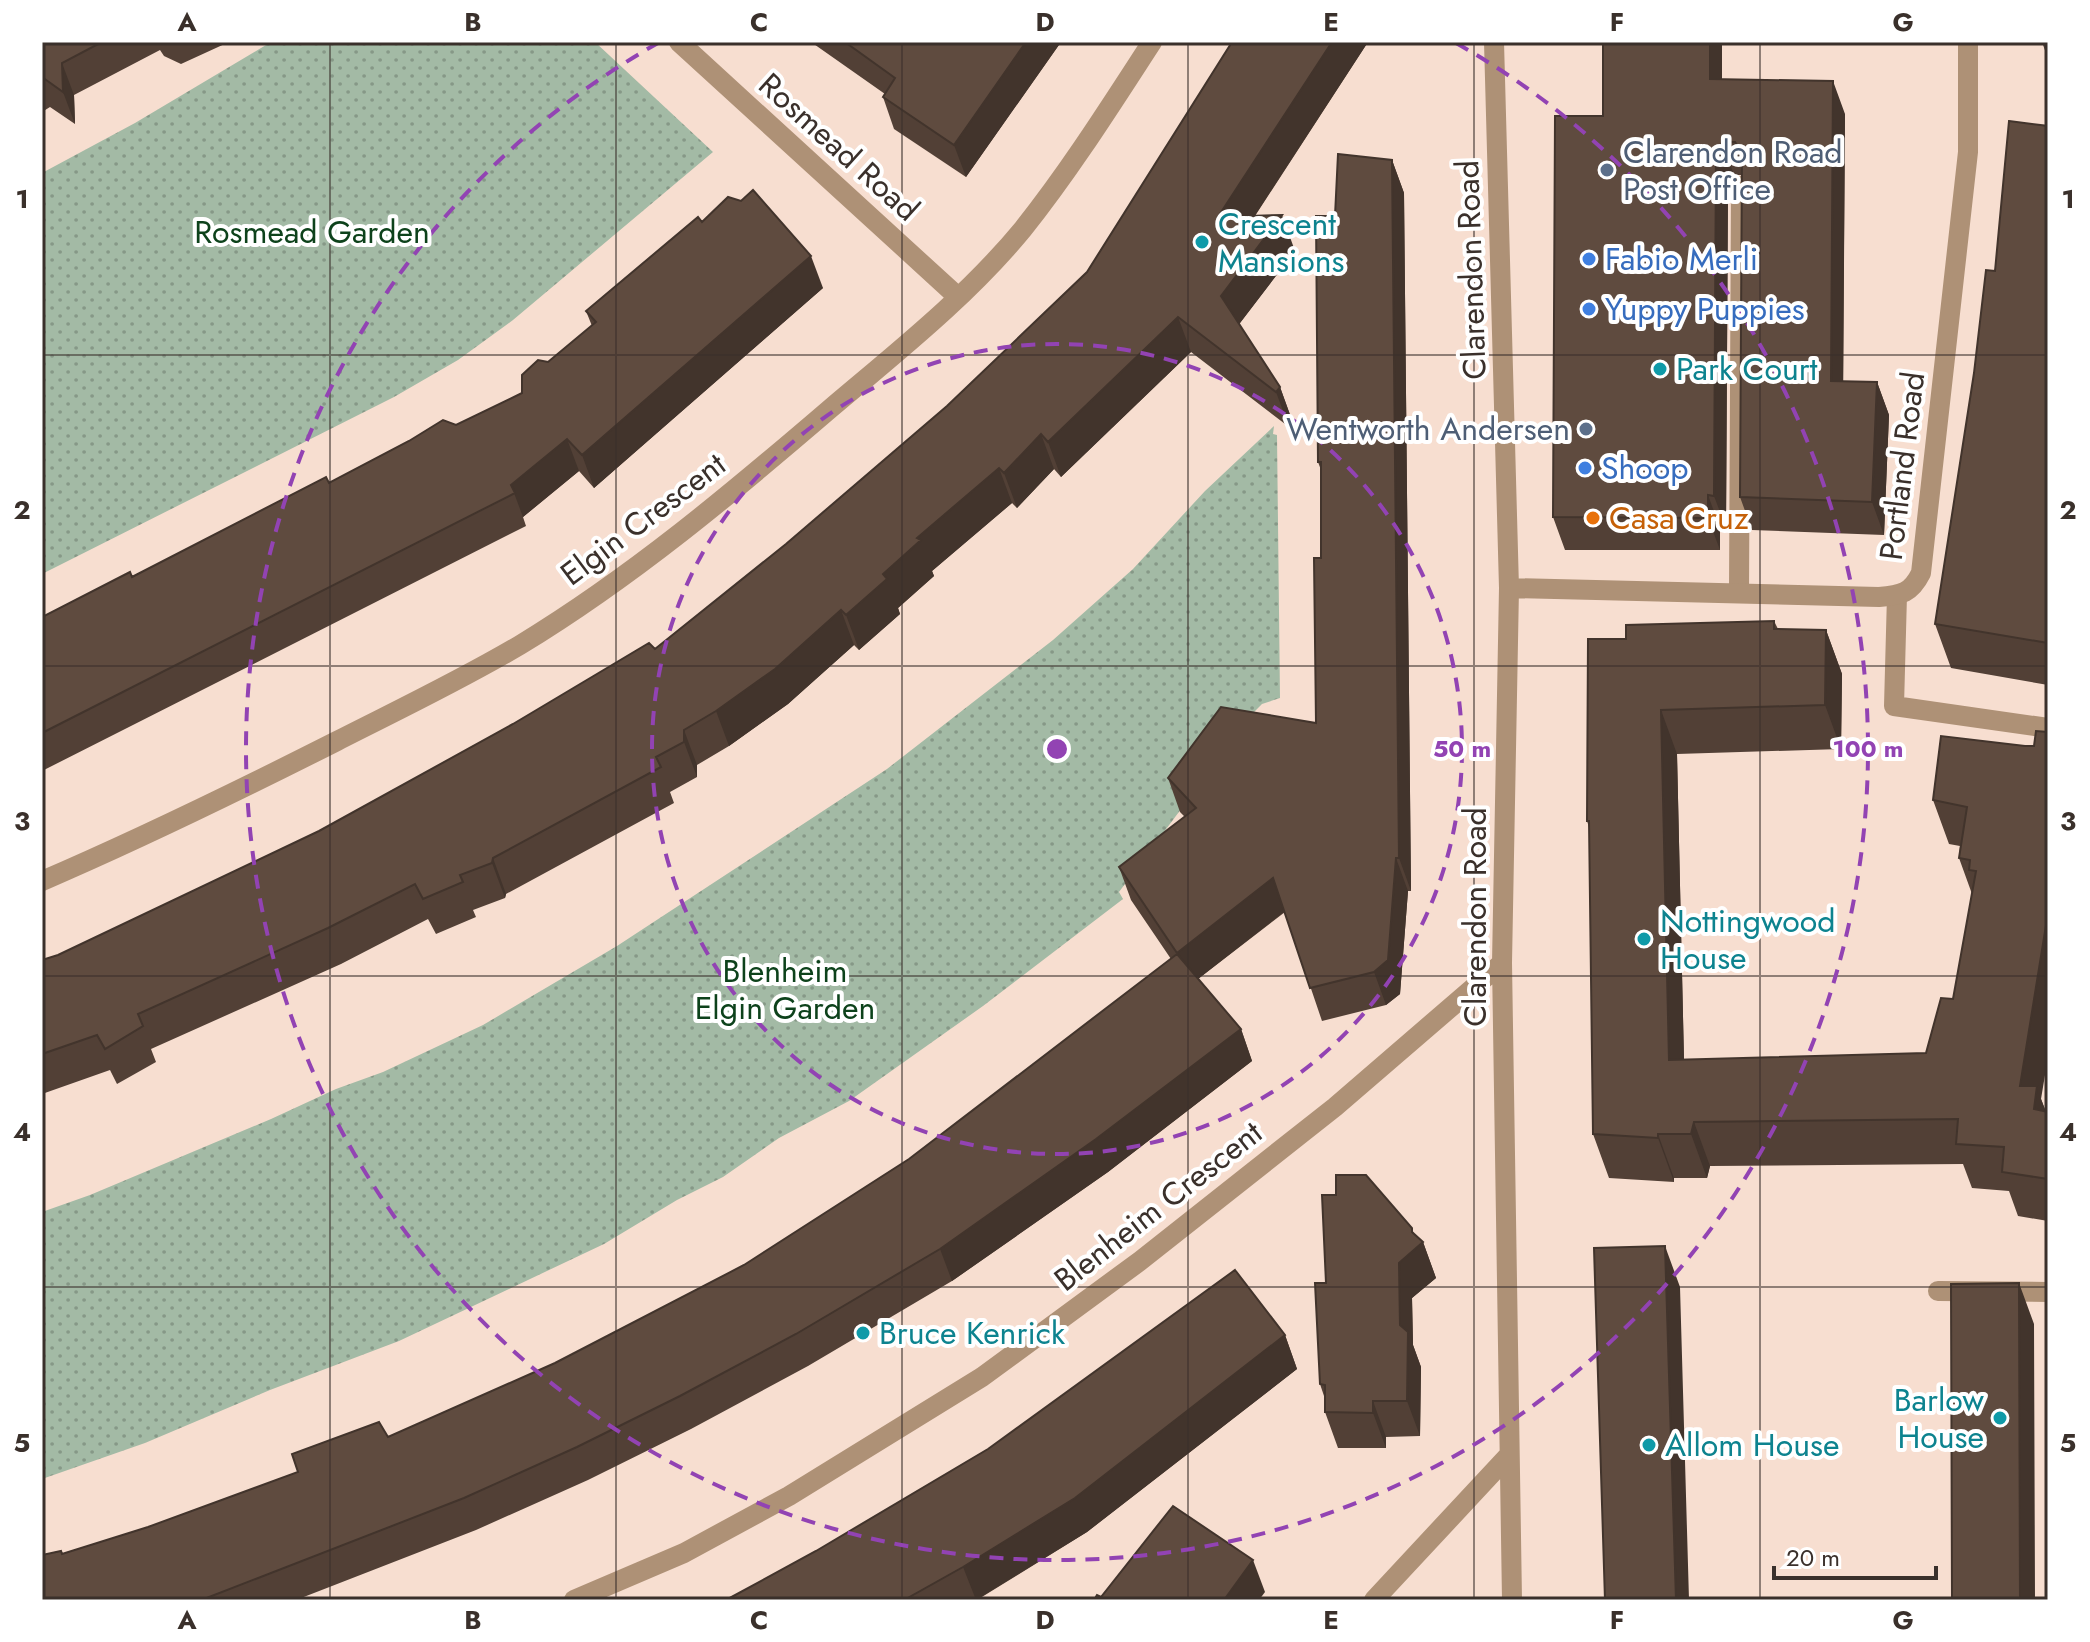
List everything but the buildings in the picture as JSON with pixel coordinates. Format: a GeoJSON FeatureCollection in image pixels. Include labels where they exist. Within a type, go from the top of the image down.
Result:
{"type":"FeatureCollection","features":[{"type":"Feature","properties":{"kind":"street","name":"Rosmead Road"},"geometry":{"type":"LineString","coordinates":[[679,42],[958,297]]}},
{"type":"Feature","properties":{"kind":"street","name":"Elgin Crescent"},"geometry":{"type":"LineString","coordinates":[[42,881],[235,792],[519,645],[626,574],[694,522],[958,297],[1023,229],[1152,42]]}},
{"type":"Feature","properties":{"kind":"street","name":"Clarendon Road"},"geometry":{"type":"LineString","coordinates":[[1494,42],[1509,588],[1502,963],[1512,1600]]}},
{"type":"Feature","properties":{"kind":"street","name":"Portland Road"},"geometry":{"type":"LineString","coordinates":[[1509,588],[1897,595],[1913,588],[1921,573],[1968,152],[1968,42]]}},
{"type":"Feature","properties":{"kind":"street"},"geometry":{"type":"LineString","coordinates":[[1739,593],[1741,186]]}},
{"type":"Feature","properties":{"kind":"street"},"geometry":{"type":"LineString","coordinates":[[1897,595],[1894,706],[2048,728]]}},
{"type":"Feature","properties":{"kind":"street","name":"Blenheim Crescent"},"geometry":{"type":"LineString","coordinates":[[574,1600],[684,1553],[789,1496],[982,1377],[1140,1261],[1323,1116],[1418,1038],[1502,963]]}},
{"type":"Feature","properties":{"kind":"street"},"geometry":{"type":"LineString","coordinates":[[1938,1291],[2048,1292]]}},
{"type":"Feature","properties":{"kind":"street"},"geometry":{"type":"LineString","coordinates":[[1374,1600],[1509,1455]]}},
{"type":"Feature","properties":{"kind":"green space","name":"Rosmead Garden"},"geometry":{"type":"Polygon","coordinates":[[[271,42],[595,42],[713,152],[513,320],[458,360],[394,397],[42,574],[42,173],[135,123],[271,42]]]}},
{"type":"Feature","properties":{"kind":"green space","name":"Blenheim Elgin Garden"},"geometry":{"type":"Polygon","coordinates":[[[1274,426],[1273,434],[1277,435],[1280,698],[1262,704],[1253,713],[1119,892],[1123,899],[983,1006],[849,1101],[779,1138],[723,1177],[677,1200],[604,1244],[399,1341],[270,1390],[145,1443],[42,1479],[42,1212],[90,1195],[336,1089],[383,1072],[483,1025],[617,946],[887,769],[1053,640],[1133,569],[1205,491],[1274,426]]]}},
{"type":"Feature","properties":{"kind":"place","name":"Clarendon Road Post Office"},"geometry":{"type":"Point","coordinates":[1607,170]}},
{"type":"Feature","properties":{"kind":"place","name":"Crescent Mansions"},"geometry":{"type":"Point","coordinates":[1202,242]}},
{"type":"Feature","properties":{"kind":"place","name":"Fabio Merli"},"geometry":{"type":"Point","coordinates":[1589,259]}},
{"type":"Feature","properties":{"kind":"place","name":"Yuppy Puppies"},"geometry":{"type":"Point","coordinates":[1589,309]}},
{"type":"Feature","properties":{"kind":"place","name":"Park Court"},"geometry":{"type":"Point","coordinates":[1660,369]}},
{"type":"Feature","properties":{"kind":"place","name":"Wentworth Andersen"},"geometry":{"type":"Point","coordinates":[1586,429]}},
{"type":"Feature","properties":{"kind":"place","name":"Shoop"},"geometry":{"type":"Point","coordinates":[1585,468]}},
{"type":"Feature","properties":{"kind":"place","name":"Casa Cruz"},"geometry":{"type":"Point","coordinates":[1593,518]}},
{"type":"Feature","properties":{"kind":"place","name":"Nottingwood House"},"geometry":{"type":"Point","coordinates":[1644,939]}},
{"type":"Feature","properties":{"kind":"place","name":"Bruce Kenrick"},"geometry":{"type":"Point","coordinates":[863,1333]}},
{"type":"Feature","properties":{"kind":"place","name":"Barlow House"},"geometry":{"type":"Point","coordinates":[2000,1418]}},
{"type":"Feature","properties":{"kind":"place","name":"Allom House"},"geometry":{"type":"Point","coordinates":[1649,1445]}}]}
